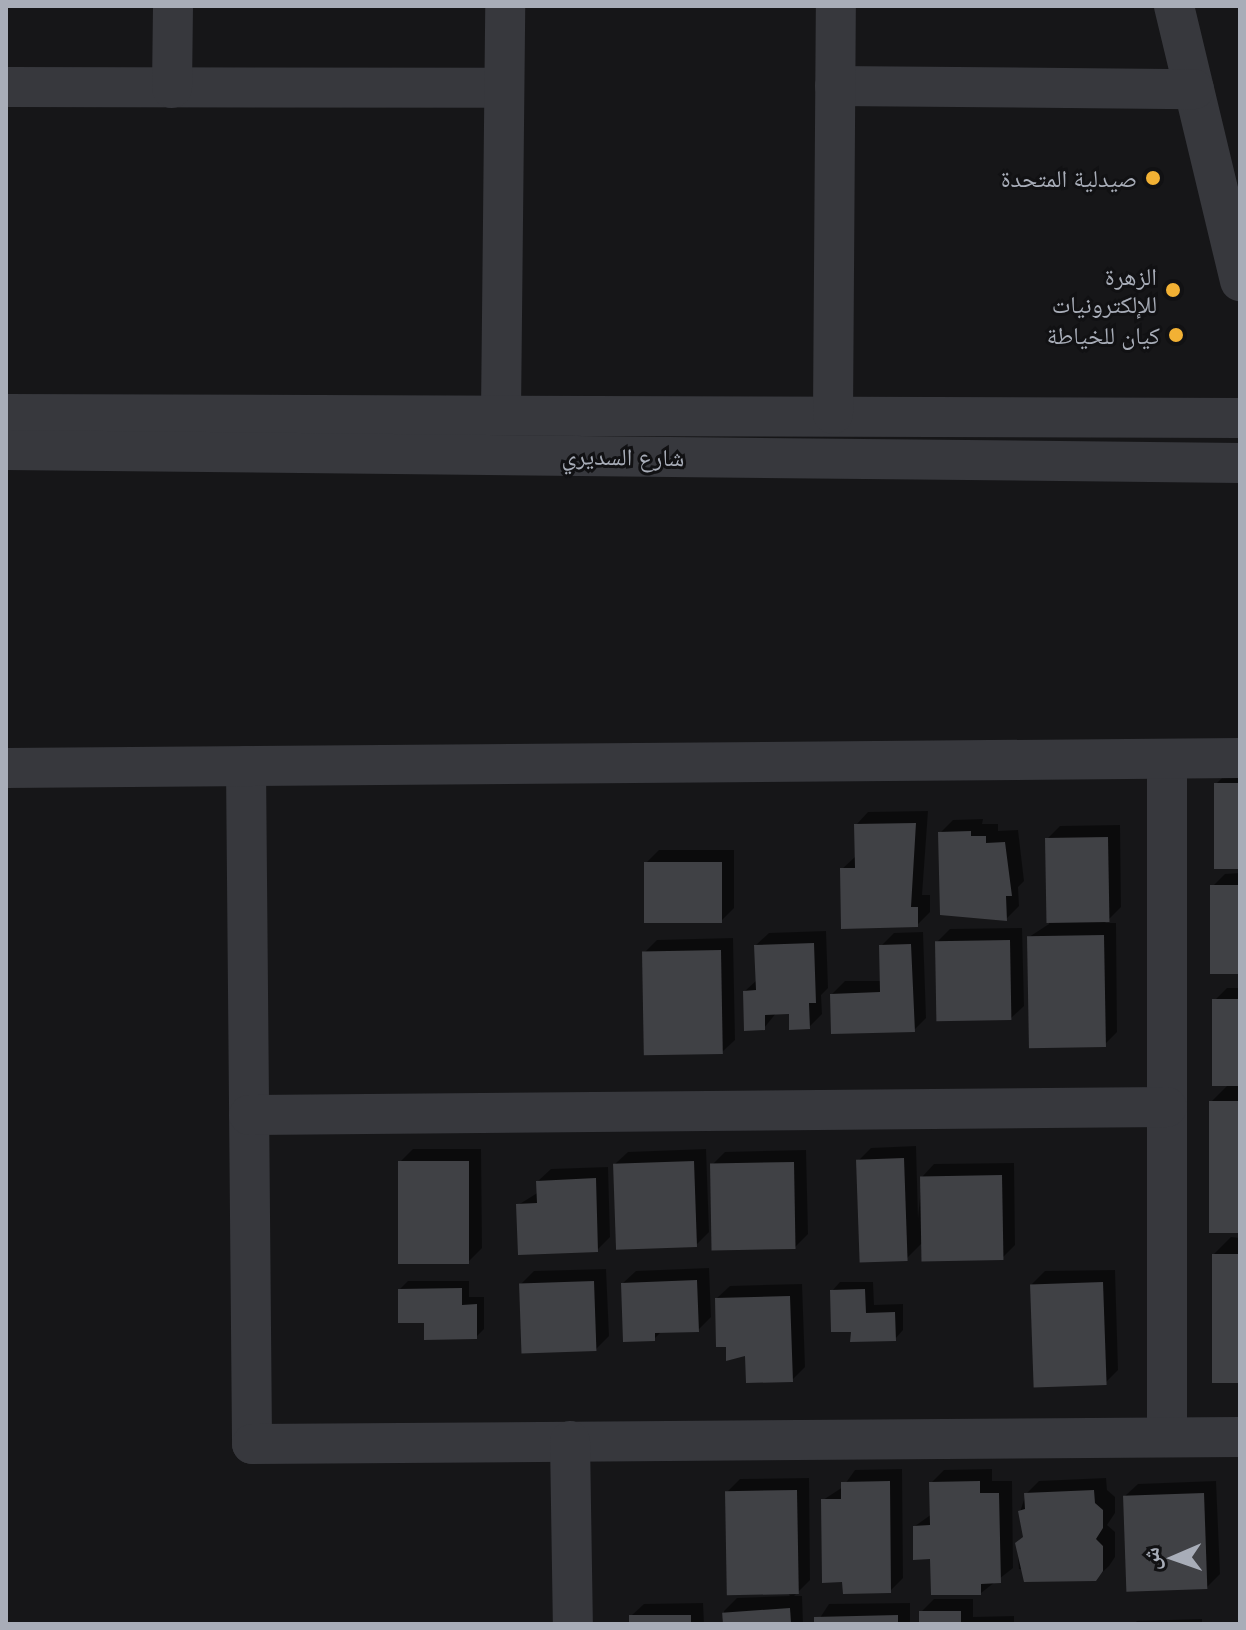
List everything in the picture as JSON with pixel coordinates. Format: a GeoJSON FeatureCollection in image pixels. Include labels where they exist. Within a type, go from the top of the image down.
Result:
{"type":"FeatureCollection","features":[{"type":"Feature","properties":{"kind":"street"},"geometry":{"type":"LineString","coordinates":[[172,88],[173,6]]}},
{"type":"Feature","properties":{"kind":"street"},"geometry":{"type":"LineString","coordinates":[[501,412],[505,6]]}},
{"type":"Feature","properties":{"kind":"street"},"geometry":{"type":"LineString","coordinates":[[833,414],[836,6]]}},
{"type":"Feature","properties":{"kind":"street"},"geometry":{"type":"LineString","coordinates":[[1174,6],[1240,281]]}},
{"type":"Feature","properties":{"kind":"street"},"geometry":{"type":"LineString","coordinates":[[835,86],[1194,89]]}},
{"type":"Feature","properties":{"kind":"street"},"geometry":{"type":"LineString","coordinates":[[6,87],[504,88]]}},
{"type":"Feature","properties":{"kind":"street","name":"شارع السديري"},"geometry":{"type":"LineString","coordinates":[[6,414],[501,412],[1240,418]]}},
{"type":"Feature","properties":{"kind":"street","name":"شارع السديري"},"geometry":{"type":"LineString","coordinates":[[6,450],[1240,463]]}},
{"type":"Feature","properties":{"kind":"street"},"geometry":{"type":"LineString","coordinates":[[6,768],[1240,758]]}},
{"type":"Feature","properties":{"kind":"street"},"geometry":{"type":"LineString","coordinates":[[1167,759],[1167,1437]]}},
{"type":"Feature","properties":{"kind":"street"},"geometry":{"type":"LineString","coordinates":[[246,766],[252,1444],[1240,1437]]}},
{"type":"Feature","properties":{"kind":"street"},"geometry":{"type":"LineString","coordinates":[[249,1115],[1167,1107]]}},
{"type":"Feature","properties":{"kind":"street"},"geometry":{"type":"LineString","coordinates":[[570,1441],[573,1624]]}},
{"type":"Feature","properties":{"kind":"building"},"geometry":{"type":"Polygon","coordinates":[[[1214,783],[1240,783],[1240,869],[1214,869],[1214,783]]]}},
{"type":"Feature","properties":{"kind":"building"},"geometry":{"type":"Polygon","coordinates":[[[916,823],[911,907],[918,907],[918,927],[841,929],[840,868],[855,868],[854,824],[916,823]]]}},
{"type":"Feature","properties":{"kind":"building"},"geometry":{"type":"Polygon","coordinates":[[[971,831],[971,836],[986,836],[986,843],[1005,842],[1012,896],[1006,896],[1007,921],[940,915],[938,832],[971,831]]]}},
{"type":"Feature","properties":{"kind":"building"},"geometry":{"type":"Polygon","coordinates":[[[1108,837],[1109,922],[1046,923],[1045,838],[1108,837]]]}},
{"type":"Feature","properties":{"kind":"building"},"geometry":{"type":"Polygon","coordinates":[[[644,862],[722,862],[722,923],[644,923],[644,862]]]}},
{"type":"Feature","properties":{"kind":"building"},"geometry":{"type":"Polygon","coordinates":[[[1210,885],[1240,885],[1240,974],[1210,974],[1210,885]]]}},
{"type":"Feature","properties":{"kind":"building"},"geometry":{"type":"Polygon","coordinates":[[[1104,935],[1106,1047],[1029,1048],[1027,936],[1104,935]]]}},
{"type":"Feature","properties":{"kind":"building"},"geometry":{"type":"Polygon","coordinates":[[[1010,940],[1011,1020],[936,1021],[935,941],[1010,940]]]}},
{"type":"Feature","properties":{"kind":"building"},"geometry":{"type":"Polygon","coordinates":[[[814,943],[816,1003],[809,1003],[810,1029],[789,1030],[789,1014],[765,1015],[765,1030],[744,1031],[743,991],[756,990],[754,945],[814,943]]]}},
{"type":"Feature","properties":{"kind":"building"},"geometry":{"type":"Polygon","coordinates":[[[911,944],[915,1032],[831,1034],[830,994],[880,992],[879,945],[911,944]]]}},
{"type":"Feature","properties":{"kind":"building"},"geometry":{"type":"Polygon","coordinates":[[[721,950],[723,1054],[644,1055],[642,951],[721,950]]]}},
{"type":"Feature","properties":{"kind":"building"},"geometry":{"type":"Polygon","coordinates":[[[1212,999],[1240,999],[1240,1086],[1212,1086],[1212,999]]]}},
{"type":"Feature","properties":{"kind":"building"},"geometry":{"type":"Polygon","coordinates":[[[1209,1101],[1240,1101],[1240,1233],[1209,1233],[1209,1101]]]}},
{"type":"Feature","properties":{"kind":"building"},"geometry":{"type":"Polygon","coordinates":[[[904,1158],[908,1261],[860,1263],[856,1160],[904,1158]]]}},
{"type":"Feature","properties":{"kind":"building"},"geometry":{"type":"Polygon","coordinates":[[[398,1161],[469,1161],[469,1264],[398,1264],[398,1161]]]}},
{"type":"Feature","properties":{"kind":"building"},"geometry":{"type":"Polygon","coordinates":[[[694,1161],[697,1247],[616,1250],[613,1164],[694,1161]]]}},
{"type":"Feature","properties":{"kind":"building"},"geometry":{"type":"Polygon","coordinates":[[[794,1162],[796,1249],[712,1250],[710,1163],[794,1162]]]}},
{"type":"Feature","properties":{"kind":"building"},"geometry":{"type":"Polygon","coordinates":[[[1002,1175],[1003,1260],[921,1261],[920,1176],[1002,1175]]]}},
{"type":"Feature","properties":{"kind":"building"},"geometry":{"type":"Polygon","coordinates":[[[596,1178],[598,1252],[518,1255],[516,1204],[537,1203],[536,1181],[596,1178]]]}},
{"type":"Feature","properties":{"kind":"building"},"geometry":{"type":"Polygon","coordinates":[[[1212,1254],[1240,1254],[1240,1383],[1212,1383],[1212,1254]]]}},
{"type":"Feature","properties":{"kind":"building"},"geometry":{"type":"Polygon","coordinates":[[[697,1280],[699,1332],[655,1333],[655,1341],[623,1342],[621,1283],[697,1280]]]}},
{"type":"Feature","properties":{"kind":"building"},"geometry":{"type":"Polygon","coordinates":[[[594,1281],[596,1351],[521,1354],[519,1284],[594,1281]]]}},
{"type":"Feature","properties":{"kind":"building"},"geometry":{"type":"Polygon","coordinates":[[[1103,1282],[1107,1385],[1034,1387],[1030,1285],[1103,1282]]]}},
{"type":"Feature","properties":{"kind":"building"},"geometry":{"type":"Polygon","coordinates":[[[462,1288],[462,1305],[477,1304],[477,1339],[424,1340],[424,1323],[398,1323],[398,1289],[462,1288]]]}},
{"type":"Feature","properties":{"kind":"building"},"geometry":{"type":"Polygon","coordinates":[[[865,1289],[866,1313],[895,1312],[896,1341],[850,1342],[851,1332],[831,1332],[830,1290],[865,1289]]]}},
{"type":"Feature","properties":{"kind":"building"},"geometry":{"type":"Polygon","coordinates":[[[790,1296],[793,1382],[746,1383],[745,1356],[726,1361],[726,1347],[716,1347],[715,1298],[790,1296]]]}},
{"type":"Feature","properties":{"kind":"building"},"geometry":{"type":"Polygon","coordinates":[[[890,1481],[891,1593],[843,1594],[842,1582],[822,1583],[821,1499],[841,1499],[841,1482],[890,1481]]]}},
{"type":"Feature","properties":{"kind":"building"},"geometry":{"type":"Polygon","coordinates":[[[980,1481],[980,1493],[999,1493],[1001,1583],[981,1584],[981,1595],[931,1595],[930,1559],[913,1560],[913,1526],[930,1525],[929,1482],[980,1481]]]}},
{"type":"Feature","properties":{"kind":"building"},"geometry":{"type":"Polygon","coordinates":[[[797,1490],[799,1594],[727,1595],[725,1491],[797,1490]]]}},
{"type":"Feature","properties":{"kind":"building"},"geometry":{"type":"Polygon","coordinates":[[[1094,1490],[1095,1503],[1103,1510],[1103,1528],[1096,1539],[1103,1546],[1103,1571],[1096,1581],[1024,1582],[1015,1543],[1023,1537],[1018,1511],[1025,1509],[1024,1493],[1094,1490]]]}},
{"type":"Feature","properties":{"kind":"building"},"geometry":{"type":"Polygon","coordinates":[[[1204,1493],[1207,1589],[1126,1592],[1123,1496],[1204,1493]]]}},
{"type":"Feature","properties":{"kind":"building"},"geometry":{"type":"Polygon","coordinates":[[[790,1608],[791,1624],[723,1624],[722,1613],[790,1608]]]}},
{"type":"Feature","properties":{"kind":"building"},"geometry":{"type":"Polygon","coordinates":[[[919,1611],[961,1611],[961,1624],[919,1624],[919,1611]]]}},
{"type":"Feature","properties":{"kind":"building"},"geometry":{"type":"Polygon","coordinates":[[[629,1615],[691,1615],[691,1624],[629,1624],[629,1615]]]}},
{"type":"Feature","properties":{"kind":"building"},"geometry":{"type":"Polygon","coordinates":[[[898,1615],[898,1624],[814,1624],[814,1617],[898,1615]]]}},
{"type":"Feature","properties":{"kind":"place","name":"صيدلية المتحدة"},"geometry":{"type":"Point","coordinates":[1153,178]}},
{"type":"Feature","properties":{"kind":"place","name":"الزهرة للإلكترونيات"},"geometry":{"type":"Point","coordinates":[1173,290]}},
{"type":"Feature","properties":{"kind":"place","name":"كيان للخياطة"},"geometry":{"type":"Point","coordinates":[1176,335]}}]}
